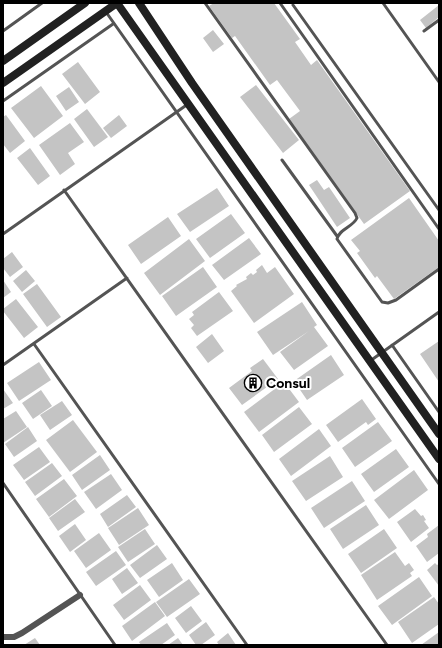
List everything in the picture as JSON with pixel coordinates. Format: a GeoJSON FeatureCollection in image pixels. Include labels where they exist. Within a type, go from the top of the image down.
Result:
{"type":"FeatureCollection","features":[{"type":"Feature","properties":{"kind":"street"},"geometry":{"type":"LineString","coordinates":[[3,61],[85,3]]}},
{"type":"Feature","properties":{"kind":"street"},"geometry":{"type":"LineString","coordinates":[[3,83],[117,3],[439,459]]}},
{"type":"Feature","properties":{"kind":"street"},"geometry":{"type":"LineString","coordinates":[[139,3],[192,82],[439,434]]}},
{"type":"Feature","properties":{"kind":"street"},"geometry":{"type":"LineString","coordinates":[[179,91],[192,82]]}},
{"type":"Feature","properties":{"kind":"street"},"geometry":{"type":"LineString","coordinates":[[3,637],[14,637],[22,633],[80,594]]}},
{"type":"Feature","properties":{"kind":"lane"},"geometry":{"type":"LineString","coordinates":[[3,31],[42,3]]}},
{"type":"Feature","properties":{"kind":"lane"},"geometry":{"type":"LineString","coordinates":[[205,3],[355,213],[357,218],[355,222],[337,236]]}},
{"type":"Feature","properties":{"kind":"lane"},"geometry":{"type":"LineString","coordinates":[[280,3],[439,229]]}},
{"type":"Feature","properties":{"kind":"lane"},"geometry":{"type":"LineString","coordinates":[[383,3],[439,82]]}},
{"type":"Feature","properties":{"kind":"lane"},"geometry":{"type":"LineString","coordinates":[[293,5],[439,210]]}},
{"type":"Feature","properties":{"kind":"lane"},"geometry":{"type":"LineString","coordinates":[[106,12],[439,484]]}},
{"type":"Feature","properties":{"kind":"lane"},"geometry":{"type":"LineString","coordinates":[[424,31],[439,20]]}},
{"type":"Feature","properties":{"kind":"lane"},"geometry":{"type":"LineString","coordinates":[[3,101],[113,24]]}},
{"type":"Feature","properties":{"kind":"lane"},"geometry":{"type":"LineString","coordinates":[[3,234],[188,104]]}},
{"type":"Feature","properties":{"kind":"lane"},"geometry":{"type":"LineString","coordinates":[[282,160],[337,236],[337,239],[382,302],[388,304],[396,300],[439,269]]}},
{"type":"Feature","properties":{"kind":"lane"},"geometry":{"type":"LineString","coordinates":[[64,190],[387,645]]}},
{"type":"Feature","properties":{"kind":"lane"},"geometry":{"type":"LineString","coordinates":[[3,366],[126,278]]}},
{"type":"Feature","properties":{"kind":"lane"},"geometry":{"type":"LineString","coordinates":[[370,361],[439,312]]}},
{"type":"Feature","properties":{"kind":"lane"},"geometry":{"type":"LineString","coordinates":[[34,344],[246,645]]}},
{"type":"Feature","properties":{"kind":"lane"},"geometry":{"type":"LineString","coordinates":[[392,345],[439,412]]}},
{"type":"Feature","properties":{"kind":"lane"},"geometry":{"type":"LineString","coordinates":[[3,483],[115,645]]}},
{"type":"Feature","properties":{"kind":"building"},"geometry":{"type":"Polygon","coordinates":[[[214,3],[274,3],[300,39],[295,42],[311,65],[317,60],[410,191],[364,224],[289,119],[300,111],[277,80],[270,85],[235,36],[232,38],[209,6],[214,3]]]}},
{"type":"Feature","properties":{"kind":"building"},"geometry":{"type":"Polygon","coordinates":[[[439,5],[439,17],[426,28],[420,20],[439,5]]]}},
{"type":"Feature","properties":{"kind":"building"},"geometry":{"type":"Polygon","coordinates":[[[213,30],[224,44],[213,52],[203,38],[213,30]]]}},
{"type":"Feature","properties":{"kind":"building"},"geometry":{"type":"Polygon","coordinates":[[[78,62],[100,92],[85,104],[62,74],[78,62]]]}},
{"type":"Feature","properties":{"kind":"building"},"geometry":{"type":"Polygon","coordinates":[[[256,85],[299,140],[283,153],[240,97],[256,85]]]}},
{"type":"Feature","properties":{"kind":"building"},"geometry":{"type":"Polygon","coordinates":[[[41,86],[63,116],[34,138],[11,108],[41,86]]]}},
{"type":"Feature","properties":{"kind":"building"},"geometry":{"type":"Polygon","coordinates":[[[69,87],[79,102],[66,111],[56,96],[69,87]]]}},
{"type":"Feature","properties":{"kind":"building"},"geometry":{"type":"Polygon","coordinates":[[[87,109],[108,137],[94,147],[74,119],[87,109]]]}},
{"type":"Feature","properties":{"kind":"building"},"geometry":{"type":"Polygon","coordinates":[[[6,115],[25,141],[10,153],[3,144],[3,117],[6,115]]]}},
{"type":"Feature","properties":{"kind":"building"},"geometry":{"type":"Polygon","coordinates":[[[119,115],[127,126],[111,138],[103,128],[119,115]]]}},
{"type":"Feature","properties":{"kind":"building"},"geometry":{"type":"Polygon","coordinates":[[[70,123],[84,142],[68,153],[75,164],[60,175],[39,145],[70,123]]]}},
{"type":"Feature","properties":{"kind":"building"},"geometry":{"type":"Polygon","coordinates":[[[30,148],[50,176],[38,185],[17,158],[30,148]]]}},
{"type":"Feature","properties":{"kind":"building"},"geometry":{"type":"Polygon","coordinates":[[[317,180],[324,190],[329,187],[350,218],[337,227],[309,185],[317,180]]]}},
{"type":"Feature","properties":{"kind":"building"},"geometry":{"type":"Polygon","coordinates":[[[217,188],[229,206],[190,232],[177,214],[217,188]]]}},
{"type":"Feature","properties":{"kind":"building"},"geometry":{"type":"Polygon","coordinates":[[[409,198],[439,241],[439,267],[394,299],[377,276],[375,278],[357,253],[360,251],[351,240],[409,198]]]}},
{"type":"Feature","properties":{"kind":"building"},"geometry":{"type":"Polygon","coordinates":[[[231,214],[245,233],[210,258],[196,239],[231,214]]]}},
{"type":"Feature","properties":{"kind":"building"},"geometry":{"type":"Polygon","coordinates":[[[168,217],[181,236],[141,264],[128,245],[168,217]]]}},
{"type":"Feature","properties":{"kind":"building"},"geometry":{"type":"Polygon","coordinates":[[[249,238],[261,254],[224,280],[212,265],[249,238]]]}},
{"type":"Feature","properties":{"kind":"building"},"geometry":{"type":"Polygon","coordinates":[[[189,239],[205,261],[160,295],[144,273],[189,239]]]}},
{"type":"Feature","properties":{"kind":"building"},"geometry":{"type":"Polygon","coordinates":[[[12,252],[23,267],[10,277],[3,268],[3,259],[12,252]]]}},
{"type":"Feature","properties":{"kind":"building"},"geometry":{"type":"Polygon","coordinates":[[[262,265],[267,273],[275,267],[294,294],[254,323],[231,291],[237,286],[236,285],[247,279],[246,277],[251,273],[253,275],[257,272],[256,270],[262,265]]]}},
{"type":"Feature","properties":{"kind":"building"},"geometry":{"type":"Polygon","coordinates":[[[203,267],[217,287],[176,316],[162,296],[203,267]]]}},
{"type":"Feature","properties":{"kind":"building"},"geometry":{"type":"Polygon","coordinates":[[[26,270],[35,281],[22,292],[13,281],[26,270]]]}},
{"type":"Feature","properties":{"kind":"building"},"geometry":{"type":"Polygon","coordinates":[[[3,280],[11,292],[3,298],[3,280]]]}},
{"type":"Feature","properties":{"kind":"building"},"geometry":{"type":"Polygon","coordinates":[[[37,284],[61,317],[47,327],[23,294],[37,284]]]}},
{"type":"Feature","properties":{"kind":"building"},"geometry":{"type":"Polygon","coordinates":[[[219,292],[233,311],[197,336],[191,328],[194,325],[189,319],[194,315],[192,312],[219,292]]]}},
{"type":"Feature","properties":{"kind":"building"},"geometry":{"type":"Polygon","coordinates":[[[16,299],[38,327],[24,338],[3,311],[3,309],[16,299]]]}},
{"type":"Feature","properties":{"kind":"building"},"geometry":{"type":"Polygon","coordinates":[[[302,302],[317,325],[314,327],[328,346],[294,370],[280,352],[309,331],[273,355],[257,332],[302,302]]]}},
{"type":"Feature","properties":{"kind":"building"},"geometry":{"type":"Polygon","coordinates":[[[212,334],[224,351],[208,363],[196,347],[212,334]]]}},
{"type":"Feature","properties":{"kind":"building"},"geometry":{"type":"Polygon","coordinates":[[[439,341],[439,382],[420,354],[439,341]]]}},
{"type":"Feature","properties":{"kind":"building"},"geometry":{"type":"Polygon","coordinates":[[[331,355],[344,375],[307,400],[294,381],[331,355]]]}},
{"type":"Feature","properties":{"kind":"building","name":"Consul"},"geometry":{"type":"Polygon","coordinates":[[[263,359],[278,379],[242,405],[229,388],[252,371],[250,368],[263,359]]]}},
{"type":"Feature","properties":{"kind":"building"},"geometry":{"type":"Polygon","coordinates":[[[39,362],[51,380],[19,401],[7,383],[39,362]]]}},
{"type":"Feature","properties":{"kind":"building"},"geometry":{"type":"Polygon","coordinates":[[[284,382],[299,402],[259,432],[244,412],[284,382]]]}},
{"type":"Feature","properties":{"kind":"building"},"geometry":{"type":"Polygon","coordinates":[[[3,389],[13,403],[3,409],[3,389]]]}},
{"type":"Feature","properties":{"kind":"building"},"geometry":{"type":"Polygon","coordinates":[[[41,390],[52,406],[33,419],[22,403],[41,390]]]}},
{"type":"Feature","properties":{"kind":"building"},"geometry":{"type":"Polygon","coordinates":[[[362,399],[376,419],[368,425],[366,422],[338,442],[326,425],[362,399]]]}},
{"type":"Feature","properties":{"kind":"building"},"geometry":{"type":"Polygon","coordinates":[[[62,401],[72,415],[50,430],[40,415],[62,401]]]}},
{"type":"Feature","properties":{"kind":"building"},"geometry":{"type":"Polygon","coordinates":[[[299,407],[312,424],[274,452],[262,435],[299,407]]]}},
{"type":"Feature","properties":{"kind":"building"},"geometry":{"type":"Polygon","coordinates":[[[16,411],[27,427],[3,443],[3,419],[16,411]]]}},
{"type":"Feature","properties":{"kind":"building"},"geometry":{"type":"Polygon","coordinates":[[[73,420],[97,452],[70,472],[46,440],[73,420]]]}},
{"type":"Feature","properties":{"kind":"building"},"geometry":{"type":"Polygon","coordinates":[[[378,422],[392,441],[355,467],[342,448],[378,422]]]}},
{"type":"Feature","properties":{"kind":"building"},"geometry":{"type":"Polygon","coordinates":[[[28,427],[37,441],[14,457],[5,444],[28,427]]]}},
{"type":"Feature","properties":{"kind":"building"},"geometry":{"type":"Polygon","coordinates":[[[319,429],[331,446],[291,476],[279,459],[319,429]]]}},
{"type":"Feature","properties":{"kind":"building"},"geometry":{"type":"Polygon","coordinates":[[[39,447],[50,462],[24,480],[13,465],[39,447]]]}},
{"type":"Feature","properties":{"kind":"building"},"geometry":{"type":"Polygon","coordinates":[[[396,449],[409,467],[374,492],[361,474],[396,449]]]}},
{"type":"Feature","properties":{"kind":"building"},"geometry":{"type":"Polygon","coordinates":[[[100,455],[110,470],[82,490],[72,475],[100,455]]]}},
{"type":"Feature","properties":{"kind":"building"},"geometry":{"type":"Polygon","coordinates":[[[330,456],[343,477],[306,501],[292,481],[330,456]]]}},
{"type":"Feature","properties":{"kind":"building"},"geometry":{"type":"Polygon","coordinates":[[[52,463],[62,476],[35,496],[25,482],[52,463]]]}},
{"type":"Feature","properties":{"kind":"building"},"geometry":{"type":"Polygon","coordinates":[[[414,470],[428,490],[389,519],[374,500],[414,470]]]}},
{"type":"Feature","properties":{"kind":"building"},"geometry":{"type":"Polygon","coordinates":[[[111,474],[122,490],[96,509],[84,492],[111,474]]]}},
{"type":"Feature","properties":{"kind":"building"},"geometry":{"type":"Polygon","coordinates":[[[64,479],[77,496],[49,517],[36,499],[64,479]]]}},
{"type":"Feature","properties":{"kind":"building"},"geometry":{"type":"Polygon","coordinates":[[[352,481],[365,501],[324,528],[311,508],[352,481]]]}},
{"type":"Feature","properties":{"kind":"building"},"geometry":{"type":"Polygon","coordinates":[[[127,495],[136,507],[108,527],[100,514],[127,495]]]}},
{"type":"Feature","properties":{"kind":"building"},"geometry":{"type":"Polygon","coordinates":[[[75,499],[85,512],[58,531],[49,518],[75,499]]]}},
{"type":"Feature","properties":{"kind":"building"},"geometry":{"type":"Polygon","coordinates":[[[366,505],[379,525],[343,549],[330,529],[366,505]]]}},
{"type":"Feature","properties":{"kind":"building"},"geometry":{"type":"Polygon","coordinates":[[[138,508],[149,525],[119,545],[108,528],[138,508]]]}},
{"type":"Feature","properties":{"kind":"building"},"geometry":{"type":"Polygon","coordinates":[[[415,509],[421,516],[423,515],[426,520],[424,521],[429,528],[411,542],[397,522],[415,509]]]}},
{"type":"Feature","properties":{"kind":"building"},"geometry":{"type":"Polygon","coordinates":[[[75,524],[86,540],[70,552],[59,536],[75,524]]]}},
{"type":"Feature","properties":{"kind":"building"},"geometry":{"type":"Polygon","coordinates":[[[439,525],[439,553],[427,562],[416,546],[428,537],[427,534],[439,525]]]}},
{"type":"Feature","properties":{"kind":"building"},"geometry":{"type":"Polygon","coordinates":[[[145,529],[155,544],[128,562],[118,547],[145,529]]]}},
{"type":"Feature","properties":{"kind":"building"},"geometry":{"type":"Polygon","coordinates":[[[384,529],[397,548],[361,573],[348,554],[384,529]]]}},
{"type":"Feature","properties":{"kind":"building"},"geometry":{"type":"Polygon","coordinates":[[[99,533],[111,550],[86,568],[74,551],[99,533]]]}},
{"type":"Feature","properties":{"kind":"building"},"geometry":{"type":"Polygon","coordinates":[[[157,545],[167,559],[140,578],[130,565],[157,545]]]}},
{"type":"Feature","properties":{"kind":"building"},"geometry":{"type":"Polygon","coordinates":[[[116,551],[126,565],[96,586],[86,572],[116,551]]]}},
{"type":"Feature","properties":{"kind":"building"},"geometry":{"type":"Polygon","coordinates":[[[395,552],[405,566],[409,563],[414,570],[410,573],[412,576],[377,600],[361,575],[395,552]]]}},
{"type":"Feature","properties":{"kind":"building"},"geometry":{"type":"Polygon","coordinates":[[[172,563],[183,580],[159,597],[147,580],[172,563]]]}},
{"type":"Feature","properties":{"kind":"building"},"geometry":{"type":"Polygon","coordinates":[[[435,563],[437,565],[439,564],[439,586],[427,570],[435,563]]]}},
{"type":"Feature","properties":{"kind":"building"},"geometry":{"type":"Polygon","coordinates":[[[127,568],[138,583],[122,594],[112,579],[127,568]]]}},
{"type":"Feature","properties":{"kind":"building"},"geometry":{"type":"Polygon","coordinates":[[[419,577],[432,596],[392,625],[378,606],[419,577]]]}},
{"type":"Feature","properties":{"kind":"building"},"geometry":{"type":"Polygon","coordinates":[[[189,579],[200,594],[167,617],[156,602],[189,579]]]}},
{"type":"Feature","properties":{"kind":"building"},"geometry":{"type":"Polygon","coordinates":[[[140,585],[151,600],[124,620],[113,605],[140,585]]]}},
{"type":"Feature","properties":{"kind":"building"},"geometry":{"type":"Polygon","coordinates":[[[434,597],[439,604],[439,624],[412,643],[398,622],[434,597]]]}},
{"type":"Feature","properties":{"kind":"building"},"geometry":{"type":"Polygon","coordinates":[[[155,602],[165,616],[132,641],[122,626],[155,602]]]}},
{"type":"Feature","properties":{"kind":"building"},"geometry":{"type":"Polygon","coordinates":[[[191,606],[202,621],[186,633],[175,618],[191,606]]]}},
{"type":"Feature","properties":{"kind":"building"},"geometry":{"type":"Polygon","coordinates":[[[206,622],[215,635],[201,645],[196,645],[189,635],[206,622]]]}},
{"type":"Feature","properties":{"kind":"building"},"geometry":{"type":"Polygon","coordinates":[[[167,623],[175,635],[161,645],[141,645],[139,642],[167,623]]]}},
{"type":"Feature","properties":{"kind":"building"},"geometry":{"type":"Polygon","coordinates":[[[439,632],[439,645],[421,645],[439,632]]]}},
{"type":"Feature","properties":{"kind":"building"},"geometry":{"type":"Polygon","coordinates":[[[228,633],[236,645],[219,645],[217,642],[228,633]]]}},
{"type":"Feature","properties":{"kind":"building"},"geometry":{"type":"Polygon","coordinates":[[[35,638],[40,645],[24,645],[35,638]]]}},
{"type":"Feature","properties":{"kind":"building"},"geometry":{"type":"Polygon","coordinates":[[[178,638],[183,645],[168,645],[178,638]]]}},
{"type":"Feature","properties":{"kind":"place","name":"Consul"},"geometry":{"type":"Point","coordinates":[253,383]}}]}
